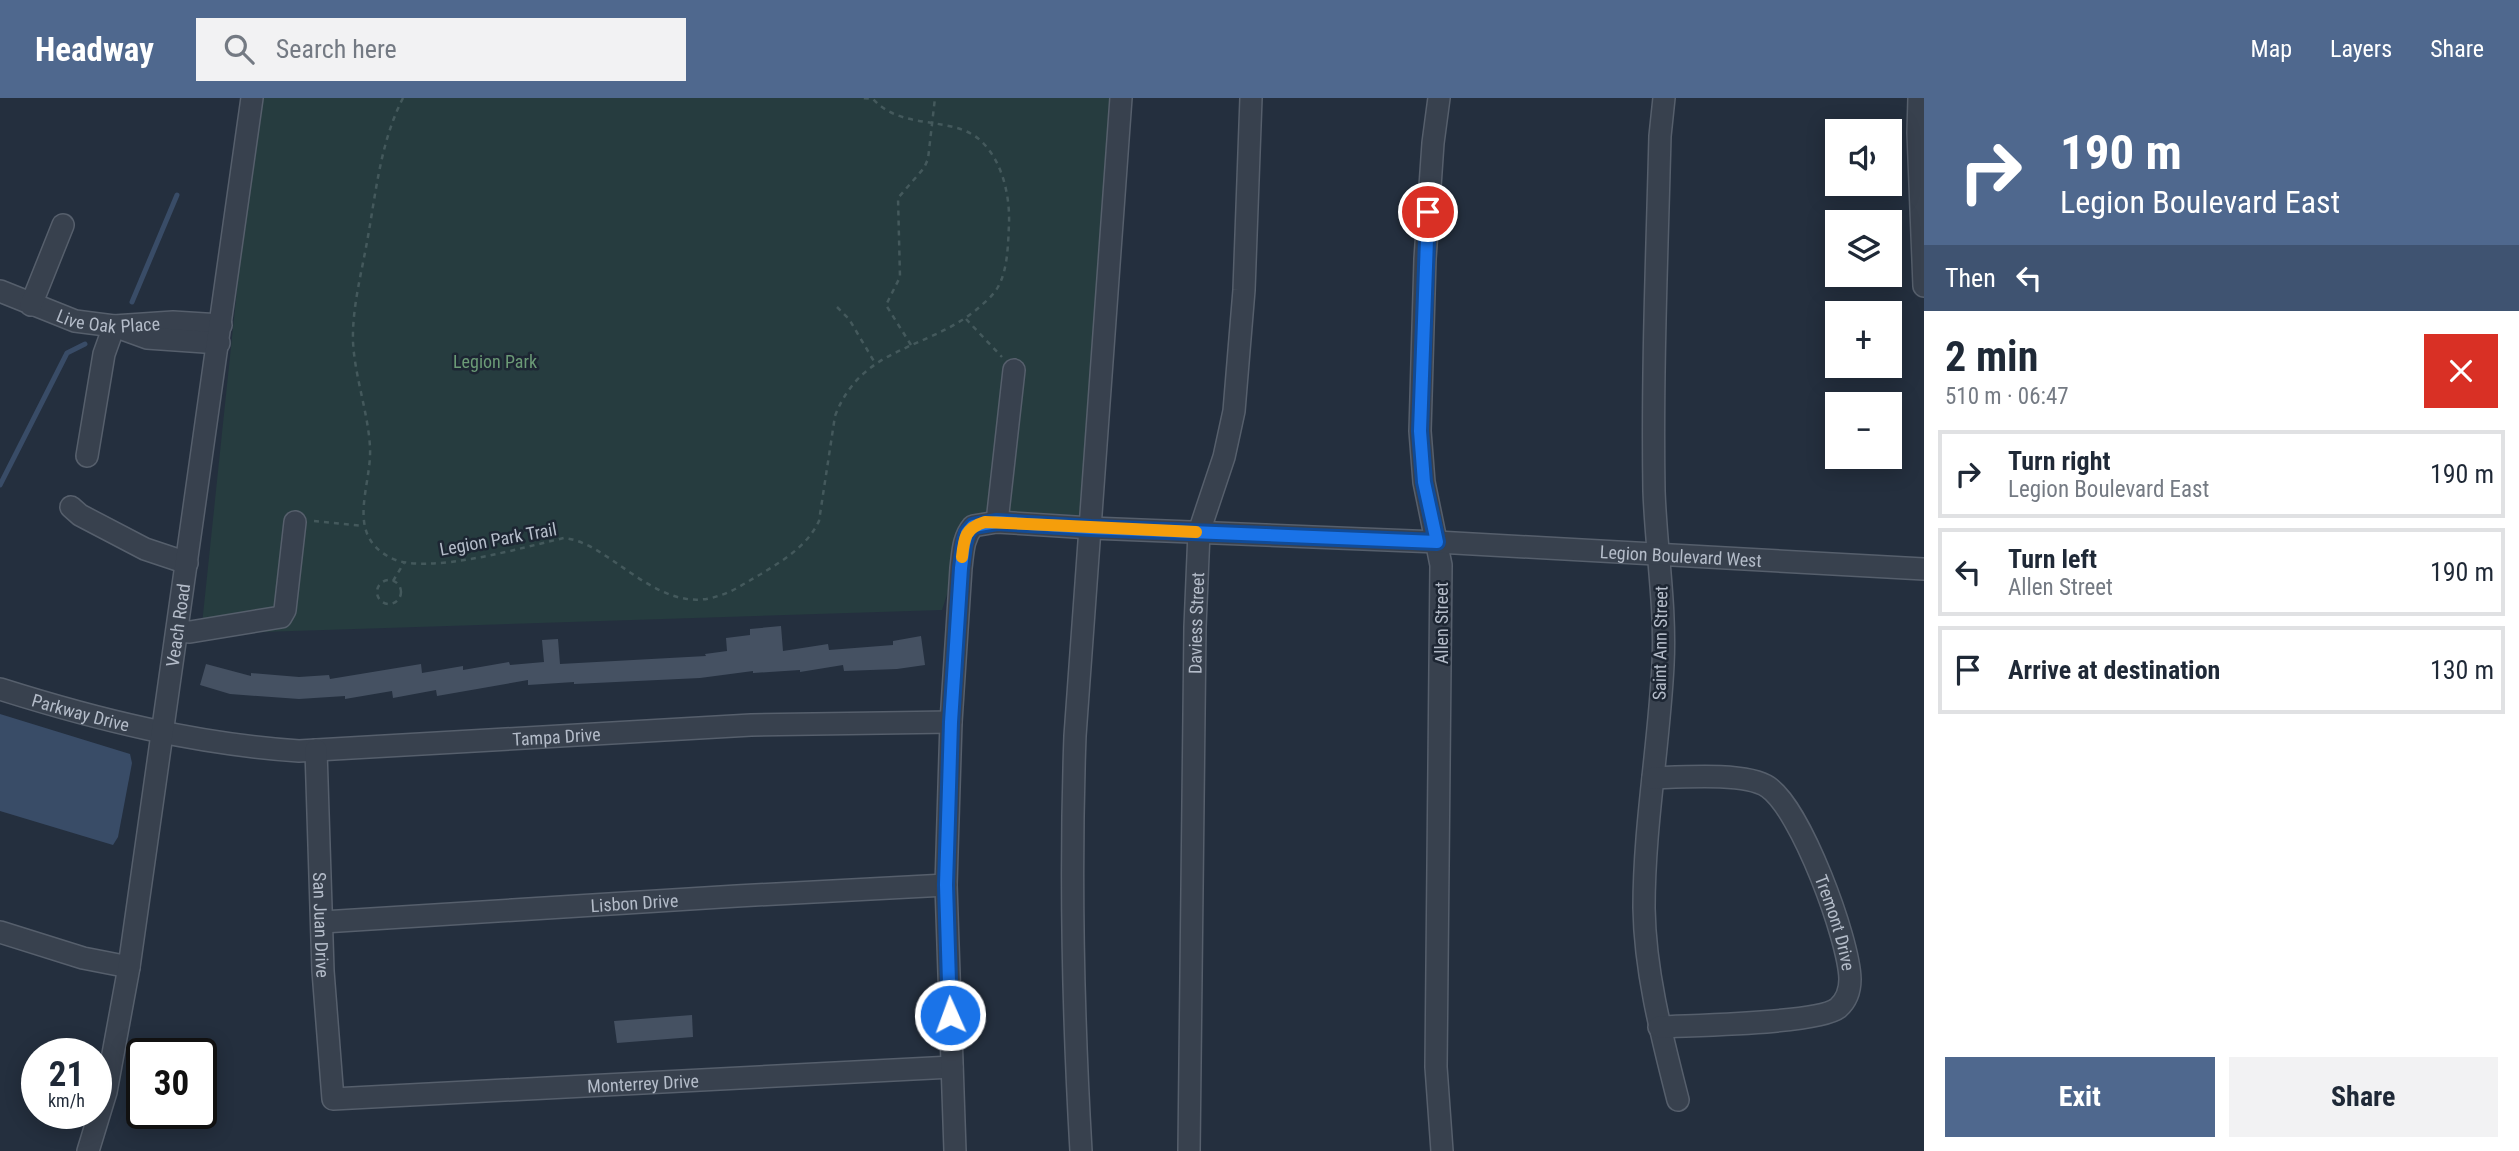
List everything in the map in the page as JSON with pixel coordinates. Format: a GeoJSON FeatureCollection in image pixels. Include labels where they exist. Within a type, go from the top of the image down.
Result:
{"type":"FeatureCollection","features":[{"type":"Feature","properties":{"kind":"street","name":"Veach Road"},"geometry":{"type":"LineString","coordinates":[[88,1151],[106,1092],[129,967],[252,98]]}},
{"type":"Feature","properties":{"kind":"street"},"geometry":{"type":"LineString","coordinates":[[1081,1151],[1074,1031],[1071,834],[1075,736],[1121,98]]}},
{"type":"Feature","properties":{"kind":"street","name":"Daviess Street"},"geometry":{"type":"LineString","coordinates":[[1189,1151],[1195,627],[1199,533],[1224,457],[1234,411],[1244,290],[1251,98]]}},
{"type":"Feature","properties":{"kind":"street","name":"Allen Street"},"geometry":{"type":"LineString","coordinates":[[1439,98],[1425,259],[1420,431],[1424,482],[1441,565],[1436,1067],[1442,1151]]}},
{"type":"Feature","properties":{"kind":"street","name":"Saint Ann Street"},"geometry":{"type":"LineString","coordinates":[[1664,98],[1660,136],[1654,391],[1654,494],[1660,554],[1663,665],[1644,909],[1652,988],[1678,1100]]}},
{"type":"Feature","properties":{"kind":"street"},"geometry":{"type":"LineString","coordinates":[[1919,98],[1924,286]]}},
{"type":"Feature","properties":{"kind":"street"},"geometry":{"type":"LineString","coordinates":[[31,305],[63,225]]}},
{"type":"Feature","properties":{"kind":"street","name":"Live Oak Place"},"geometry":{"type":"LineString","coordinates":[[0,291],[75,321],[114,326],[173,322],[220,334]]}},
{"type":"Feature","properties":{"kind":"street"},"geometry":{"type":"LineString","coordinates":[[87,456],[104,354],[114,326],[147,338],[220,334]]}},
{"type":"Feature","properties":{"kind":"street"},"geometry":{"type":"LineString","coordinates":[[997,522],[1014,370]]}},
{"type":"Feature","properties":{"kind":"street"},"geometry":{"type":"LineString","coordinates":[[71,507],[80,515],[145,550],[187,563]]}},
{"type":"Feature","properties":{"kind":"street"},"geometry":{"type":"LineString","coordinates":[[177,631],[190,632],[281,617],[285,610],[295,522]]}},
{"type":"Feature","properties":{"kind":"street","name":"Legion Boulevard West"},"geometry":{"type":"LineString","coordinates":[[951,722],[964,545],[967,533],[973,526],[997,522],[1437,542],[1924,569]]}},
{"type":"Feature","properties":{"kind":"street","name":"Parkway Drive"},"geometry":{"type":"LineString","coordinates":[[0,689],[116,723],[162,733]]}},
{"type":"Feature","properties":{"kind":"street"},"geometry":{"type":"LineString","coordinates":[[951,722],[946,885],[955,1151]]}},
{"type":"Feature","properties":{"kind":"street","name":"Tampa Drive"},"geometry":{"type":"LineString","coordinates":[[162,733],[254,748],[316,750],[751,725],[951,722]]}},
{"type":"Feature","properties":{"kind":"street","name":"San Juan Drive"},"geometry":{"type":"LineString","coordinates":[[316,750],[323,971],[332,1099]]}},
{"type":"Feature","properties":{"kind":"street","name":"Tremont Drive"},"geometry":{"type":"LineString","coordinates":[[1653,778],[1693,776],[1750,779],[1766,785],[1779,795],[1796,823],[1828,895],[1843,941],[1850,979],[1844,1000],[1828,1014],[1791,1019],[1660,1027]]}},
{"type":"Feature","properties":{"kind":"street","name":"Lisbon Drive"},"geometry":{"type":"LineString","coordinates":[[323,922],[946,885]]}},
{"type":"Feature","properties":{"kind":"street"},"geometry":{"type":"LineString","coordinates":[[0,932],[83,958],[129,967]]}},
{"type":"Feature","properties":{"kind":"street","name":"Monterrey Drive"},"geometry":{"type":"LineString","coordinates":[[332,1099],[952,1067]]}},
{"type":"Feature","properties":{"kind":"path"},"geometry":{"type":"LineString","coordinates":[[393,581],[404,563],[380,551],[363,526],[362,514],[370,451],[369,432],[356,367],[354,315],[381,153],[403,98]]}},
{"type":"Feature","properties":{"kind":"path","name":"Legion Park Trail"},"geometry":{"type":"LineString","coordinates":[[404,563],[429,564],[564,538],[575,540],[610,558],[648,585],[668,594],[694,599],[719,596],[801,547],[815,529],[821,510],[835,416],[853,383],[874,362],[940,333],[965,319],[985,302],[998,288],[1003,276],[1009,233],[1009,197],[985,145],[969,134],[945,125],[932,125],[894,116],[873,99],[862,98]]}},
{"type":"Feature","properties":{"kind":"path"},"geometry":{"type":"LineString","coordinates":[[911,345],[886,305],[900,277],[898,198],[924,168],[928,159],[935,98]]}},
{"type":"Feature","properties":{"kind":"path"},"geometry":{"type":"LineString","coordinates":[[837,307],[849,319],[874,362]]}},
{"type":"Feature","properties":{"kind":"path"},"geometry":{"type":"LineString","coordinates":[[965,319],[1014,370]]}},
{"type":"Feature","properties":{"kind":"path"},"geometry":{"type":"LineString","coordinates":[[295,522],[305,520],[363,526]]}},
{"type":"Feature","properties":{"kind":"path"},"geometry":{"type":"LineString","coordinates":[[386,580],[393,581],[400,587],[400,596],[395,602],[383,603],[378,598],[378,587],[386,580]]}},
{"type":"Feature","properties":{"kind":"green space","name":"Legion Park"},"geometry":{"type":"Polygon","coordinates":[[[257,98],[1121,98],[1091,528],[967,533],[942,610],[201,634],[257,98]]]}},
{"type":"Feature","properties":{"kind":"water"},"geometry":{"type":"Polygon","coordinates":[[[0,714],[130,754],[132,763],[118,837],[113,845],[0,811],[0,714]]]}},
{"type":"Feature","properties":{"kind":"building"},"geometry":{"type":"Polygon","coordinates":[[[781,626],[783,651],[828,644],[829,650],[893,645],[893,641],[921,636],[925,665],[844,671],[843,665],[800,672],[753,671],[700,678],[574,684],[528,685],[528,680],[437,696],[436,690],[393,698],[392,691],[345,699],[345,696],[299,699],[230,694],[200,685],[206,664],[251,676],[251,673],[299,677],[329,675],[330,679],[421,664],[422,673],[463,666],[463,670],[509,662],[510,665],[544,662],[542,640],[558,639],[560,664],[706,656],[705,654],[727,651],[726,638],[750,635],[750,629],[781,626]]]}},
{"type":"Feature","properties":{"kind":"building"},"geometry":{"type":"Polygon","coordinates":[[[692,1015],[693,1037],[617,1043],[614,1021],[692,1015]]]}},
{"type":"Feature","properties":{"kind":"waterway"},"geometry":{"type":"LineString","coordinates":[[132,302],[177,195]]}},
{"type":"Feature","properties":{"kind":"waterway"},"geometry":{"type":"LineString","coordinates":[[0,485],[67,353],[85,344]]}},
{"type":"Feature","properties":{"kind":"slow traffic"},"geometry":{"type":"LineString","coordinates":[[962,557],[967,533],[973,526],[985,522],[1196,532]]}},
{"type":"Feature","properties":{"kind":"route"},"geometry":{"type":"LineString","coordinates":[[950,1015],[946,885],[951,722],[961,568],[967,533],[973,526],[997,522],[1437,542],[1424,482],[1420,431],[1428,212]]}}]}
